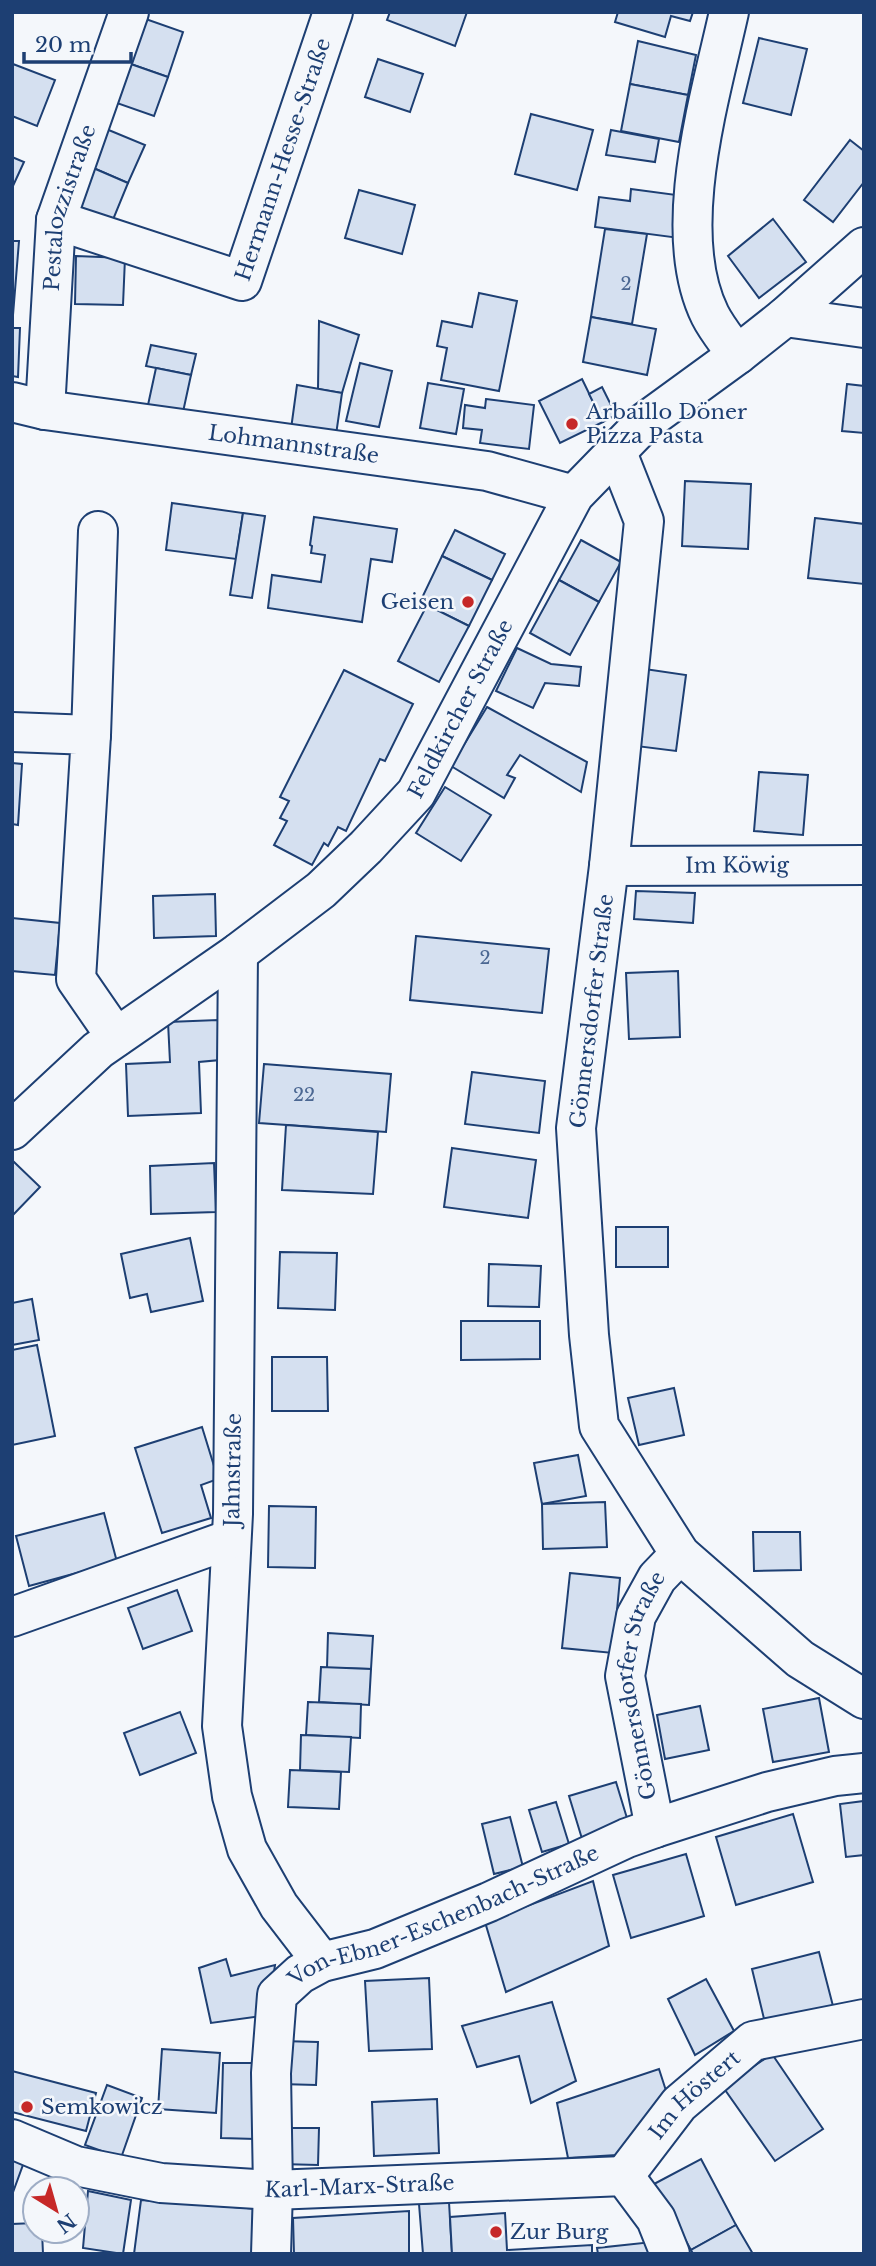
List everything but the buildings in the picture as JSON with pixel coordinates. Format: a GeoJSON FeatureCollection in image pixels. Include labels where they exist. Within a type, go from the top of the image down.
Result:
{"type":"FeatureCollection","features":[{"type":"Feature","properties":{"kind":"street","name":"Pestalozzistraße"},"geometry":{"type":"LineString","coordinates":[[28,406],[56,220],[130,12]]}},
{"type":"Feature","properties":{"kind":"street","name":"Hermann-Hesse-Straße"},"geometry":{"type":"LineString","coordinates":[[56,220],[242,281],[333,12]]}},
{"type":"Feature","properties":{"kind":"street"},"geometry":{"type":"LineString","coordinates":[[729,12],[701,136],[693,201],[694,265],[710,315],[737,355]]}},
{"type":"Feature","properties":{"kind":"street","name":"Feldkircher Straße"},"geometry":{"type":"LineString","coordinates":[[12,1130],[98,1049],[238,953],[321,890],[366,847],[416,793],[574,495],[645,422],[785,317],[864,247]]}},
{"type":"Feature","properties":{"kind":"street"},"geometry":{"type":"LineString","coordinates":[[785,317],[864,328]]}},
{"type":"Feature","properties":{"kind":"street","name":"Lohmannstraße"},"geometry":{"type":"LineString","coordinates":[[28,406],[486,471],[574,495]]}},
{"type":"Feature","properties":{"kind":"street","name":"Gönnersdorfer Straße"},"geometry":{"type":"LineString","coordinates":[[616,450],[643,521],[609,866],[576,1128],[589,1335],[599,1426],[680,1554],[800,1659],[864,1699]]}},
{"type":"Feature","properties":{"kind":"street"},"geometry":{"type":"LineString","coordinates":[[98,531],[91,735],[76,979],[116,1037]]}},
{"type":"Feature","properties":{"kind":"street"},"geometry":{"type":"LineString","coordinates":[[12,732],[91,735]]}},
{"type":"Feature","properties":{"kind":"street","name":"Im Köwig"},"geometry":{"type":"LineString","coordinates":[[609,866],[864,865]]}},
{"type":"Feature","properties":{"kind":"street","name":"Jahnstraße"},"geometry":{"type":"LineString","coordinates":[[238,953],[231,1539],[222,1726],[232,1796],[247,1849],[279,1906],[322,1962]]}},
{"type":"Feature","properties":{"kind":"street"},"geometry":{"type":"LineString","coordinates":[[12,1617],[231,1539]]}},
{"type":"Feature","properties":{"kind":"street","name":"Gönnersdorfer Straße"},"geometry":{"type":"LineString","coordinates":[[655,1828],[625,1676],[636,1616],[657,1578],[680,1554]]}},
{"type":"Feature","properties":{"kind":"street","name":"Von-Ebner-Eschenbach-Straße"},"geometry":{"type":"LineString","coordinates":[[271,2254],[271,2073],[278,1995],[300,1974],[322,1962],[388,1944],[655,1828],[767,1792],[835,1776],[864,1773]]}},
{"type":"Feature","properties":{"kind":"street","name":"Im Höstert"},"geometry":{"type":"LineString","coordinates":[[624,2176],[678,2104],[753,2040],[864,2019]]}},
{"type":"Feature","properties":{"kind":"street","name":"Karl-Marx-Straße"},"geometry":{"type":"LineString","coordinates":[[12,2139],[76,2166],[161,2183],[273,2190],[624,2176]]}},
{"type":"Feature","properties":{"kind":"street"},"geometry":{"type":"LineString","coordinates":[[624,2176],[656,2219],[670,2254]]}},
{"type":"Feature","properties":{"kind":"place","name":"Arbaillo Döner Pizza Pasta"},"geometry":{"type":"Point","coordinates":[572,424]}},
{"type":"Feature","properties":{"kind":"place","name":"Geisen"},"geometry":{"type":"Point","coordinates":[468,602]}},
{"type":"Feature","properties":{"kind":"place","name":"Semkowicz"},"geometry":{"type":"Point","coordinates":[27,2107]}},
{"type":"Feature","properties":{"kind":"place","name":"Zur Burg"},"geometry":{"type":"Point","coordinates":[496,2232]}}]}
